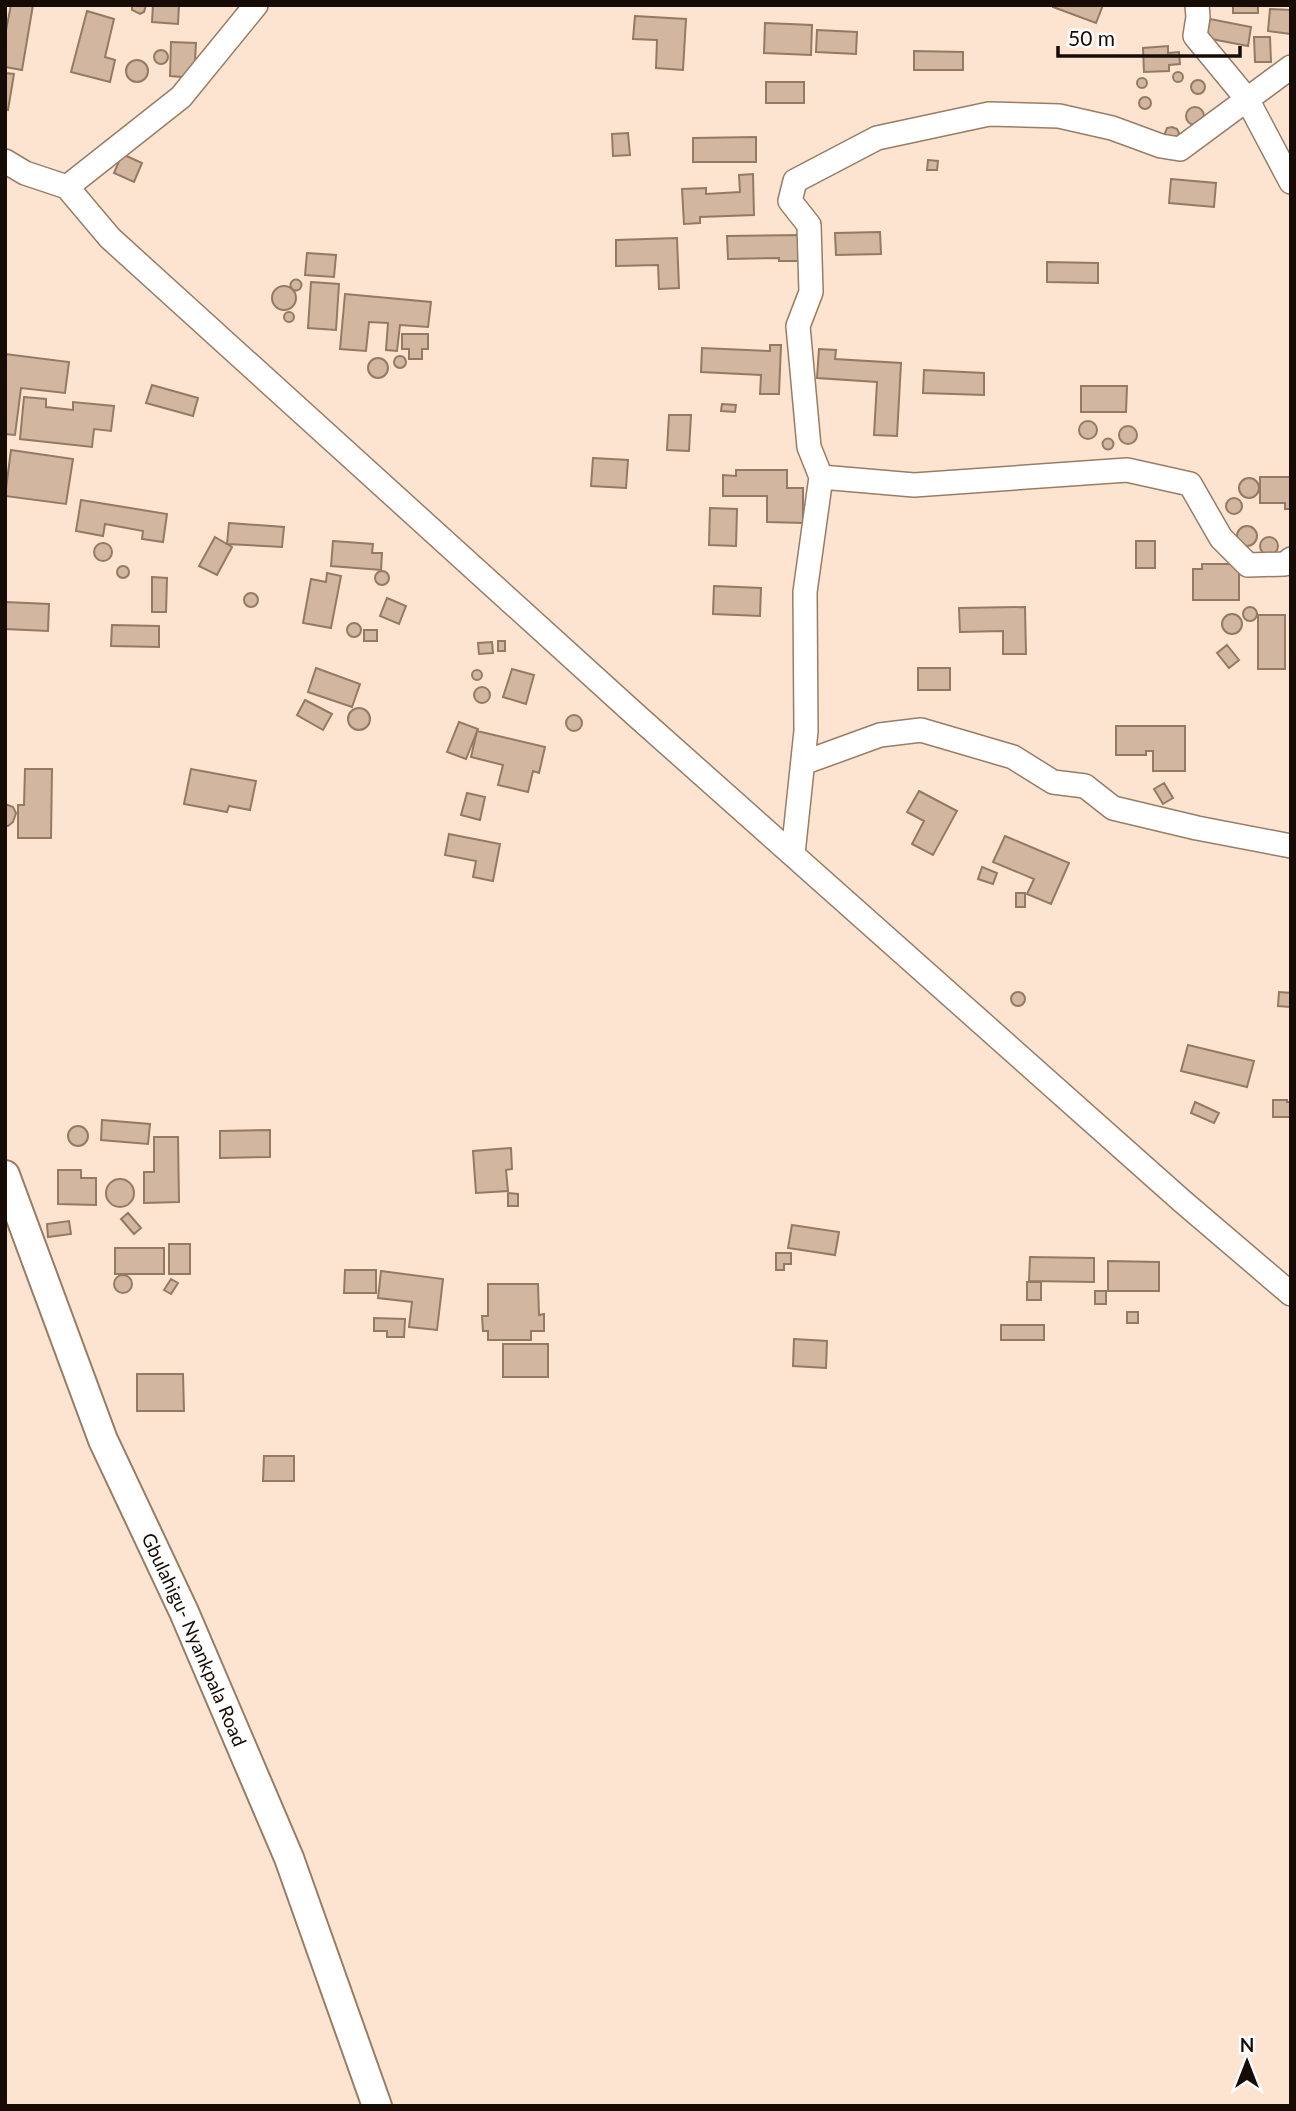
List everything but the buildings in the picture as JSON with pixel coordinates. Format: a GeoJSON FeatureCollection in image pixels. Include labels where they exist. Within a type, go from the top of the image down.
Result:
{"type":"FeatureCollection","features":[{"type":"Feature","properties":{"kind":"street"},"geometry":{"type":"LineString","coordinates":[[67,187],[181,97],[256,5]]}},
{"type":"Feature","properties":{"kind":"street"},"geometry":{"type":"LineString","coordinates":[[1197,5],[1195,36],[1247,99],[1291,182]]}},
{"type":"Feature","properties":{"kind":"street"},"geometry":{"type":"LineString","coordinates":[[793,854],[806,731],[805,592],[821,477],[809,447],[798,326],[811,292],[809,225],[790,201],[795,181],[877,138],[989,114],[1059,116],[1112,128],[1161,146],[1180,149],[1291,67]]}},
{"type":"Feature","properties":{"kind":"street"},"geometry":{"type":"LineString","coordinates":[[5,161],[25,173],[67,187],[110,238],[638,717],[1171,1192],[1291,1294]]}},
{"type":"Feature","properties":{"kind":"street"},"geometry":{"type":"LineString","coordinates":[[821,477],[914,485],[1127,470],[1190,484],[1221,538],[1248,565],[1285,564],[1291,559]]}},
{"type":"Feature","properties":{"kind":"street"},"geometry":{"type":"LineString","coordinates":[[803,763],[880,735],[921,730],[1013,757],[1053,782],[1084,786],[1113,808],[1291,846]]}},
{"type":"Feature","properties":{"kind":"street","name":"Gbulahigu- Nyankpala Road"},"geometry":{"type":"LineString","coordinates":[[5,1175],[103,1440],[184,1612],[289,1858],[377,2106]]}}]}
